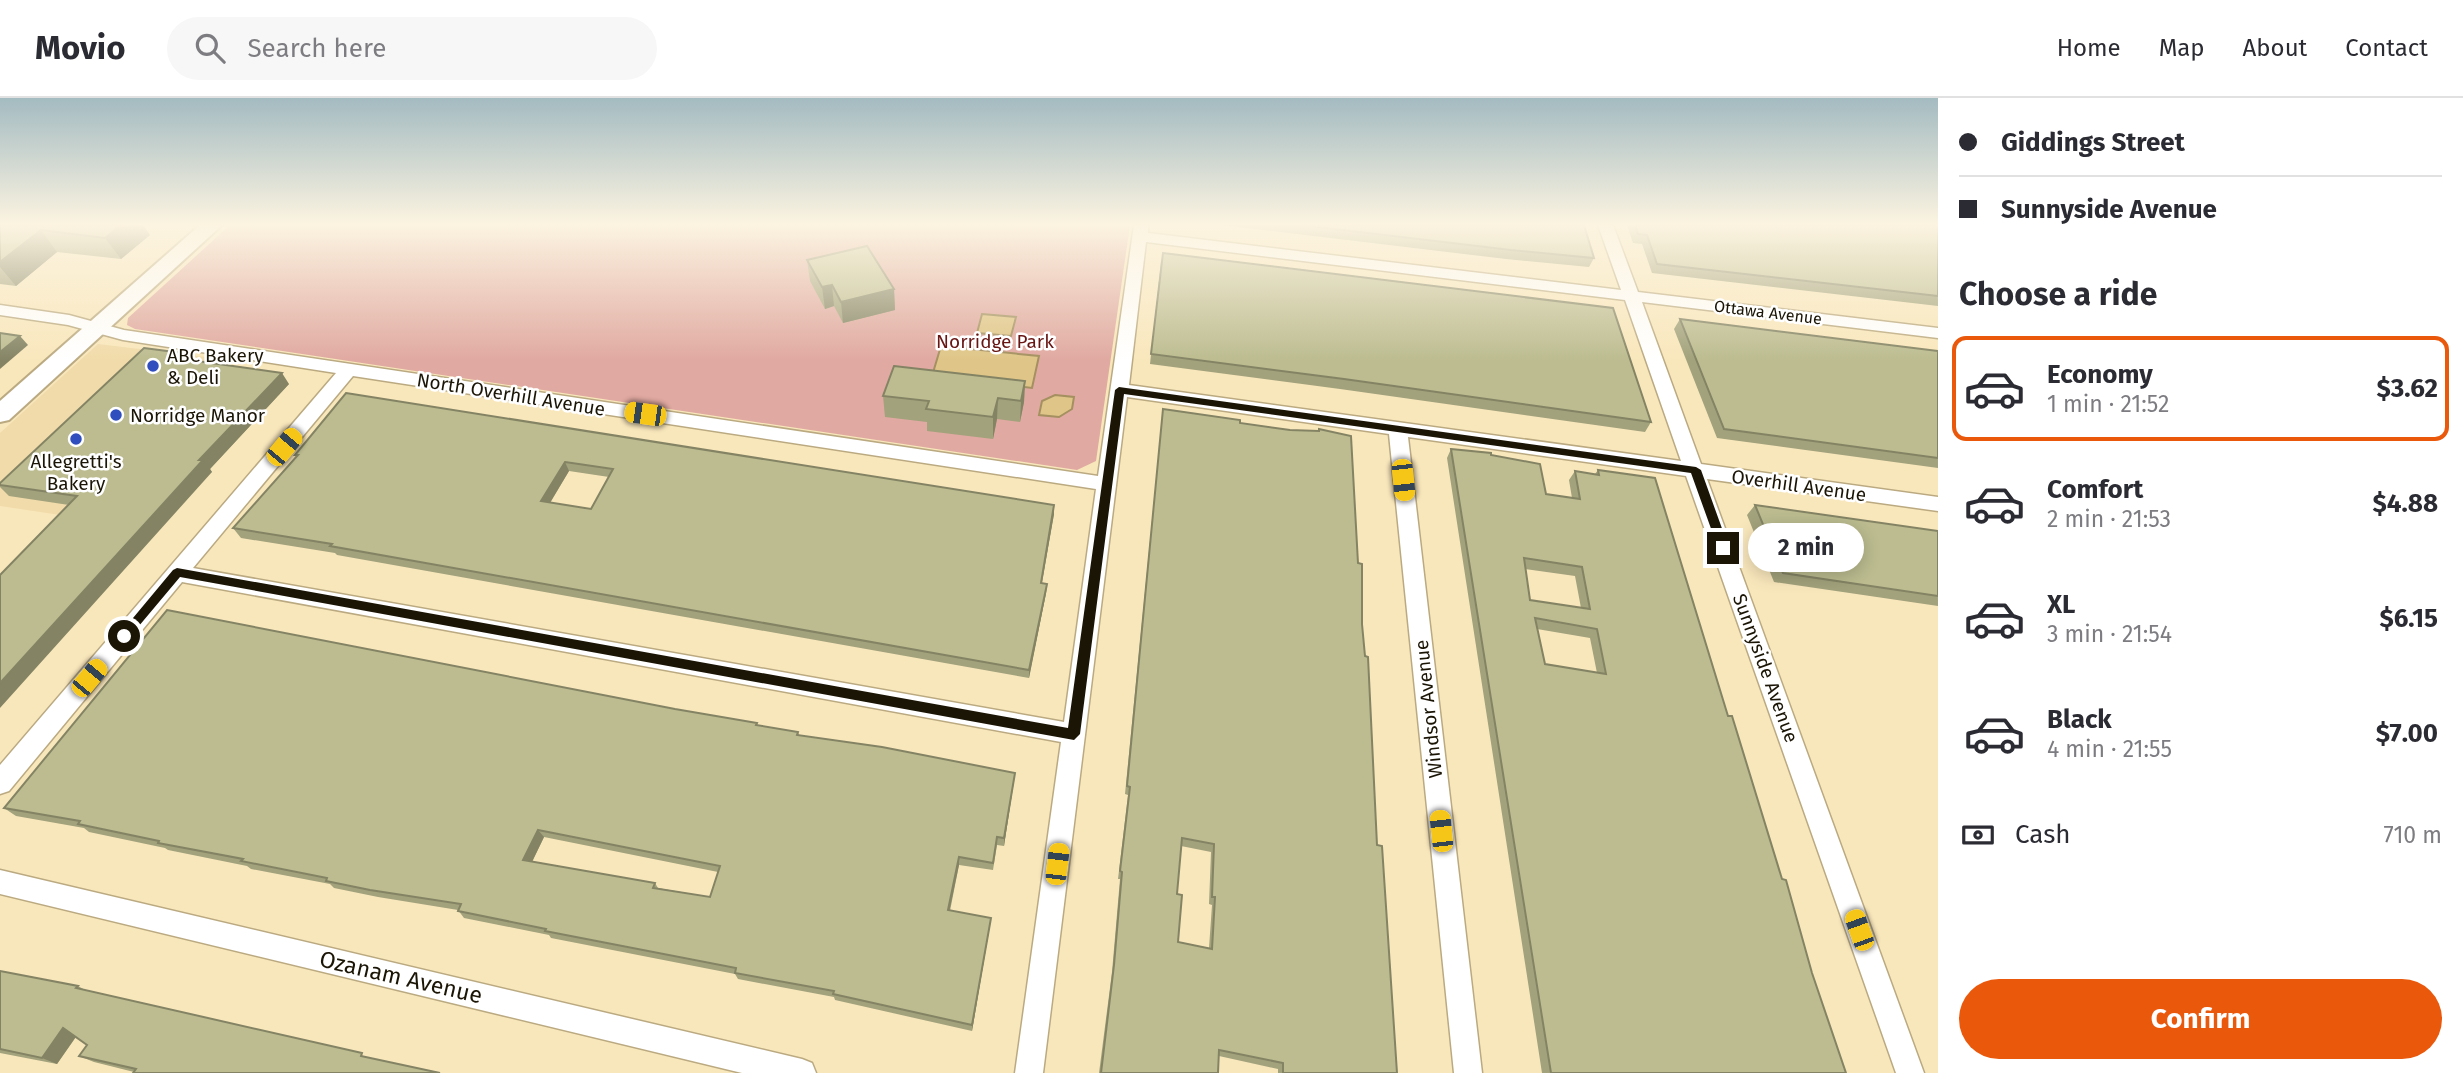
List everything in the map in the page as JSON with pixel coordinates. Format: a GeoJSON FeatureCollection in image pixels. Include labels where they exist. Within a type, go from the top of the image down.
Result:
{"type":"FeatureCollection","features":[{"type":"Feature","properties":{"kind":"main road"},"geometry":{"type":"LineString","coordinates":[[0,414],[161,270]]}},
{"type":"Feature","properties":{"kind":"street"},"geometry":{"type":"LineString","coordinates":[[1029,1073],[1136,270]]}},
{"type":"Feature","properties":{"kind":"street","name":"Ottawa Avenue"},"geometry":{"type":"LineString","coordinates":[[1439,270],[1938,333]]}},
{"type":"Feature","properties":{"kind":"street","name":"Sunnyside Avenue"},"geometry":{"type":"LineString","coordinates":[[1623,270],[1910,1073]]}},
{"type":"Feature","properties":{"kind":"street","name":"North Overhill Avenue"},"geometry":{"type":"LineString","coordinates":[[0,310],[67,320],[123,335],[1107,484]]}},
{"type":"Feature","properties":{"kind":"street"},"geometry":{"type":"LineString","coordinates":[[0,783],[349,369]]}},
{"type":"Feature","properties":{"kind":"street","name":"Overhill Avenue"},"geometry":{"type":"LineString","coordinates":[[1119,390],[1938,504]]}},
{"type":"Feature","properties":{"kind":"street","name":"Windsor Avenue"},"geometry":{"type":"LineString","coordinates":[[1398,429],[1468,1073]]}},
{"type":"Feature","properties":{"kind":"street"},"geometry":{"type":"LineString","coordinates":[[177,573],[1074,734]]}},
{"type":"Feature","properties":{"kind":"street","name":"Ozanam Avenue"},"geometry":{"type":"LineString","coordinates":[[0,882],[802,1073]]}},
{"type":"Feature","properties":{"kind":"shaded area"},"geometry":{"type":"Polygon","coordinates":[[[982,314],[1016,317],[1011,336],[977,333],[982,314]]]}},
{"type":"Feature","properties":{"kind":"shaded area","name":"Norridge Manor"},"geometry":{"type":"Polygon","coordinates":[[[98,344],[214,358],[60,515],[0,506],[0,433],[98,344]]]}},
{"type":"Feature","properties":{"kind":"shaded area"},"geometry":{"type":"Polygon","coordinates":[[[941,346],[1039,356],[1032,388],[932,376],[941,346]]]}},
{"type":"Feature","properties":{"kind":"shaded area"},"geometry":{"type":"Polygon","coordinates":[[[1055,395],[1074,397],[1072,409],[1059,417],[1039,415],[1042,401],[1055,395]]]}},
{"type":"Feature","properties":{"kind":"green space","name":"Norridge Park"},"geometry":{"type":"Polygon","coordinates":[[[180,270],[1123,270],[1096,461],[1077,470],[135,329],[127,325],[128,318],[180,270]]]}},
{"type":"Feature","properties":{"kind":"building"},"geometry":{"type":"Polygon","coordinates":[[[813,270],[882,270],[894,289],[841,302],[832,285],[822,287],[813,270]]]}},
{"type":"Feature","properties":{"kind":"building"},"geometry":{"type":"Polygon","coordinates":[[[1161,270],[1306,270],[1613,308],[1651,422],[1344,379],[1151,354],[1161,270]]]}},
{"type":"Feature","properties":{"kind":"building"},"geometry":{"type":"Polygon","coordinates":[[[1714,270],[1938,270],[1938,296],[1714,270]]]}},
{"type":"Feature","properties":{"kind":"building"},"geometry":{"type":"Polygon","coordinates":[[[1680,319],[1938,351],[1938,458],[1724,429],[1680,319]]]}},
{"type":"Feature","properties":{"kind":"building"},"geometry":{"type":"Polygon","coordinates":[[[0,333],[20,336],[0,352],[0,333]]]}},
{"type":"Feature","properties":{"kind":"building"},"geometry":{"type":"Polygon","coordinates":[[[144,348],[182,353],[176,358],[282,373],[199,460],[203,460],[0,683],[0,575],[77,496],[0,483],[144,348]]]}},
{"type":"Feature","properties":{"kind":"building"},"geometry":{"type":"Polygon","coordinates":[[[894,366],[1025,381],[1021,401],[998,398],[993,417],[926,409],[929,401],[883,396],[894,366]]]}},
{"type":"Feature","properties":{"kind":"building"},"geometry":{"type":"Polygon","coordinates":[[[346,393],[1054,505],[1041,583],[1047,584],[1029,670],[233,528],[298,455],[295,455],[346,393]],[[565,462],[541,501],[591,509],[613,469],[565,462]]]}},
{"type":"Feature","properties":{"kind":"building"},"geometry":{"type":"Polygon","coordinates":[[[1163,409],[1240,420],[1240,423],[1290,430],[1319,429],[1351,436],[1358,563],[1362,564],[1362,624],[1365,656],[1368,657],[1377,845],[1382,846],[1397,1073],[1283,1073],[1283,1063],[1219,1050],[1218,1073],[1101,1073],[1114,965],[1120,871],[1130,787],[1127,786],[1163,409]],[[1182,838],[1177,894],[1182,895],[1178,942],[1212,949],[1215,897],[1212,897],[1214,844],[1182,838]]]}},
{"type":"Feature","properties":{"kind":"building"},"geometry":{"type":"Polygon","coordinates":[[[1451,449],[1491,453],[1540,464],[1546,494],[1580,499],[1575,471],[1599,475],[1598,470],[1655,478],[1728,716],[1732,716],[1846,1073],[1551,1073],[1451,449]],[[1524,558],[1530,600],[1590,609],[1582,567],[1524,558]],[[1535,618],[1545,664],[1606,674],[1597,629],[1535,618]]]}},
{"type":"Feature","properties":{"kind":"building"},"geometry":{"type":"Polygon","coordinates":[[[1755,505],[1938,531],[1938,596],[1783,573],[1755,505]]]}},
{"type":"Feature","properties":{"kind":"building"},"geometry":{"type":"Polygon","coordinates":[[[167,610],[757,723],[756,725],[798,732],[797,735],[882,747],[1015,773],[1004,838],[997,837],[993,863],[959,857],[948,910],[991,918],[972,1025],[833,994],[834,991],[735,973],[736,968],[545,931],[546,929],[458,911],[461,904],[326,881],[327,878],[78,824],[80,821],[4,808],[167,610]],[[538,830],[523,860],[655,883],[653,888],[710,897],[720,866],[538,830]]]}},
{"type":"Feature","properties":{"kind":"building"},"geometry":{"type":"Polygon","coordinates":[[[0,971],[78,986],[76,988],[440,1073],[133,1073],[136,1069],[79,1056],[87,1045],[63,1028],[42,1058],[0,1049],[0,971]]]}},
{"type":"Feature","properties":{"kind":"place","name":"ABC Bakery & Deli"},"geometry":{"type":"Point","coordinates":[153,366]}},
{"type":"Feature","properties":{"kind":"place","name":"Norridge Manor"},"geometry":{"type":"Point","coordinates":[116,415]}},
{"type":"Feature","properties":{"kind":"place","name":"Allegretti's Bakery"},"geometry":{"type":"Point","coordinates":[76,439]}},
{"type":"Feature","properties":{"kind":"route"},"geometry":{"type":"LineString","coordinates":[[124,636],[177,573],[1074,734],[1119,390],[1696,470],[1723,548]]}}]}
